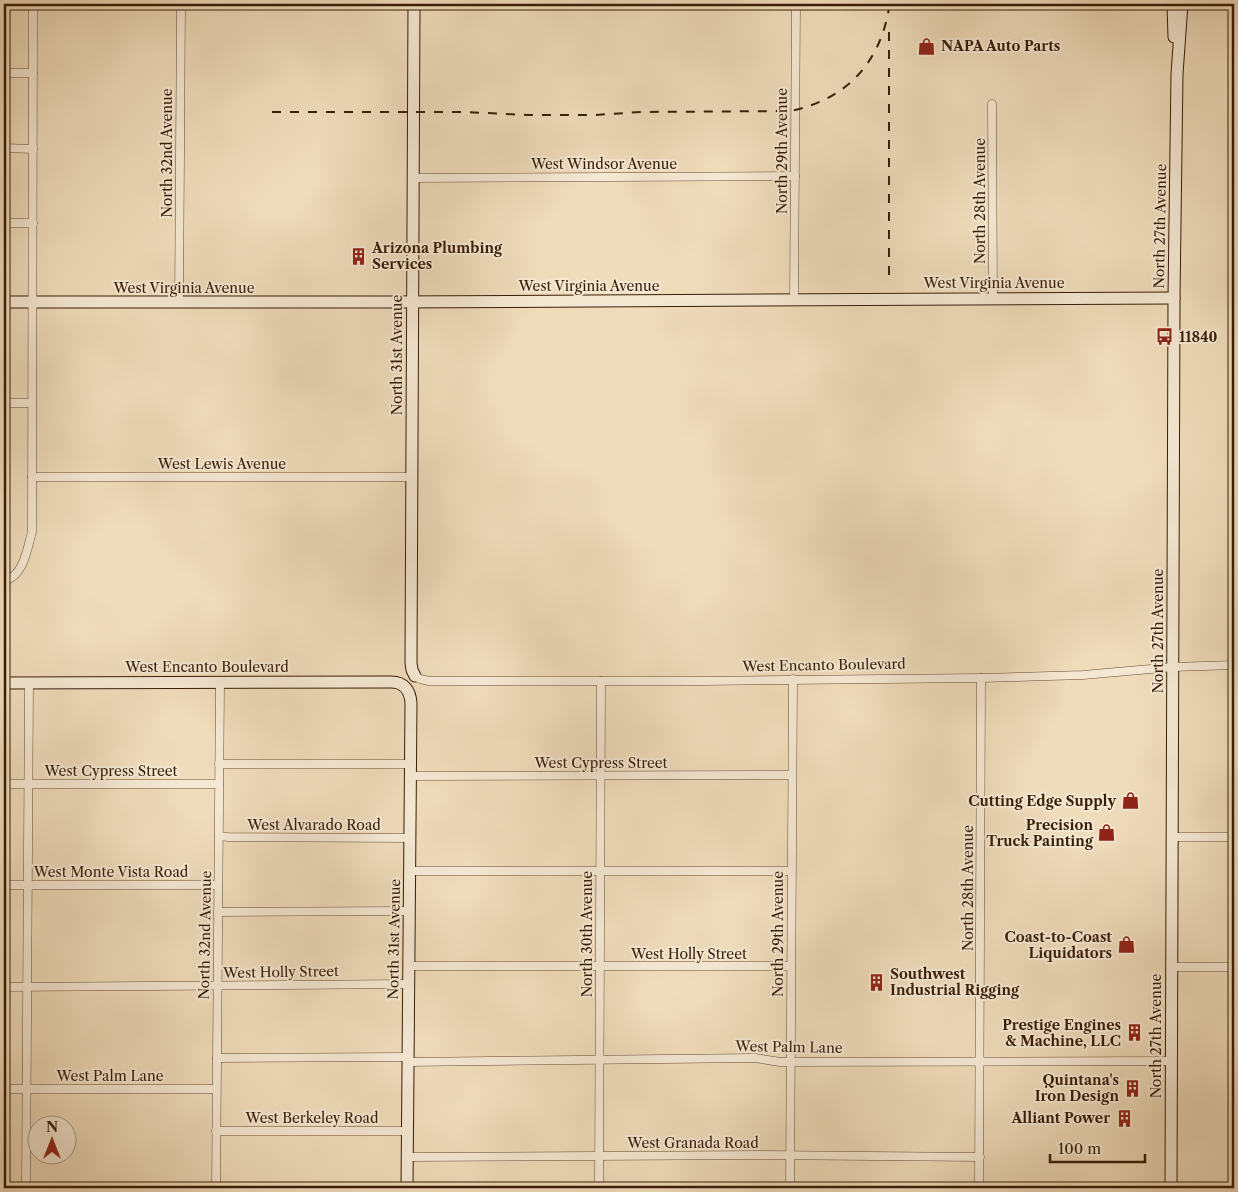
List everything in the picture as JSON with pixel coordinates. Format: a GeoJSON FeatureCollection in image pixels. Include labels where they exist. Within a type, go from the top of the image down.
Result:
{"type":"FeatureCollection","features":[{"type":"Feature","properties":{"kind":"street"},"geometry":{"type":"LineString","coordinates":[[4,580],[8,580],[23,564],[32,532],[33,4]]}},
{"type":"Feature","properties":{"kind":"street","name":"North 32nd Avenue"},"geometry":{"type":"LineString","coordinates":[[179,303],[181,4]]}},
{"type":"Feature","properties":{"kind":"street","name":"North 31st Avenue"},"geometry":{"type":"LineString","coordinates":[[414,4],[411,663],[415,676]]}},
{"type":"Feature","properties":{"kind":"street","name":"North 29th Avenue"},"geometry":{"type":"LineString","coordinates":[[794,299],[796,4]]}},
{"type":"Feature","properties":{"kind":"street","name":"North 27th Avenue"},"geometry":{"type":"LineString","coordinates":[[1172,4],[1177,74]]}},
{"type":"Feature","properties":{"kind":"street","name":"North 27th Avenue"},"geometry":{"type":"LineString","coordinates":[[1171,1188],[1174,298],[1177,74],[1182,4]]}},
{"type":"Feature","properties":{"kind":"street"},"geometry":{"type":"LineString","coordinates":[[4,73],[33,73]]}},
{"type":"Feature","properties":{"kind":"street","name":"North 28th Avenue"},"geometry":{"type":"LineString","coordinates":[[992,104],[993,299]]}},
{"type":"Feature","properties":{"kind":"street"},"geometry":{"type":"LineString","coordinates":[[4,148],[33,149]]}},
{"type":"Feature","properties":{"kind":"street","name":"West Windsor Avenue"},"geometry":{"type":"LineString","coordinates":[[413,178],[795,176]]}},
{"type":"Feature","properties":{"kind":"street"},"geometry":{"type":"LineString","coordinates":[[4,223],[32,223]]}},
{"type":"Feature","properties":{"kind":"street","name":"West Virginia Avenue"},"geometry":{"type":"LineString","coordinates":[[4,302],[179,303],[1174,298]]}},
{"type":"Feature","properties":{"kind":"street"},"geometry":{"type":"LineString","coordinates":[[4,403],[32,403]]}},
{"type":"Feature","properties":{"kind":"street","name":"West Lewis Avenue"},"geometry":{"type":"LineString","coordinates":[[32,477],[411,477]]}},
{"type":"Feature","properties":{"kind":"street","name":"West Encanto Boulevard"},"geometry":{"type":"LineString","coordinates":[[415,676],[420,680],[429,681],[981,678],[1083,675],[1173,667],[1234,665]]}},
{"type":"Feature","properties":{"kind":"street","name":"North 28th Avenue"},"geometry":{"type":"LineString","coordinates":[[980,1188],[981,678]]}},
{"type":"Feature","properties":{"kind":"street","name":"North 29th Avenue"},"geometry":{"type":"LineString","coordinates":[[790,1188],[793,680]]}},
{"type":"Feature","properties":{"kind":"street","name":"North 30th Avenue"},"geometry":{"type":"LineString","coordinates":[[599,1188],[601,681]]}},
{"type":"Feature","properties":{"kind":"street","name":"West Encanto Boulevard"},"geometry":{"type":"LineString","coordinates":[[4,682],[390,682],[400,683],[407,690]]}},
{"type":"Feature","properties":{"kind":"street"},"geometry":{"type":"LineString","coordinates":[[26,1188],[29,682]]}},
{"type":"Feature","properties":{"kind":"street","name":"North 32nd Avenue"},"geometry":{"type":"LineString","coordinates":[[216,1188],[220,683]]}},
{"type":"Feature","properties":{"kind":"street","name":"North 31st Avenue"},"geometry":{"type":"LineString","coordinates":[[407,690],[410,699],[407,1188]]}},
{"type":"Feature","properties":{"kind":"street"},"geometry":{"type":"LineString","coordinates":[[219,764],[410,764]]}},
{"type":"Feature","properties":{"kind":"street","name":"West Cypress Street"},"geometry":{"type":"LineString","coordinates":[[410,776],[791,775]]}},
{"type":"Feature","properties":{"kind":"street","name":"West Cypress Street"},"geometry":{"type":"LineString","coordinates":[[4,784],[219,784]]}},
{"type":"Feature","properties":{"kind":"street","name":"West Alvarado Road"},"geometry":{"type":"LineString","coordinates":[[219,836],[410,838]]}},
{"type":"Feature","properties":{"kind":"street"},"geometry":{"type":"LineString","coordinates":[[1171,837],[1234,837]]}},
{"type":"Feature","properties":{"kind":"street"},"geometry":{"type":"LineString","coordinates":[[410,871],[791,872]]}},
{"type":"Feature","properties":{"kind":"street","name":"West Monte Vista Road"},"geometry":{"type":"LineString","coordinates":[[4,885],[218,885]]}},
{"type":"Feature","properties":{"kind":"street"},"geometry":{"type":"LineString","coordinates":[[218,912],[408,911]]}},
{"type":"Feature","properties":{"kind":"street","name":"West Holly Street"},"geometry":{"type":"LineString","coordinates":[[408,966],[791,966]]}},
{"type":"Feature","properties":{"kind":"street"},"geometry":{"type":"LineString","coordinates":[[1171,967],[1234,967]]}},
{"type":"Feature","properties":{"kind":"street","name":"West Holly Street"},"geometry":{"type":"LineString","coordinates":[[4,987],[408,984]]}},
{"type":"Feature","properties":{"kind":"street","name":"West Palm Lane"},"geometry":{"type":"LineString","coordinates":[[217,1058],[599,1061],[755,1058],[780,1062],[1171,1061]]}},
{"type":"Feature","properties":{"kind":"street","name":"West Palm Lane"},"geometry":{"type":"LineString","coordinates":[[4,1089],[216,1089]]}},
{"type":"Feature","properties":{"kind":"street","name":"West Berkeley Road"},"geometry":{"type":"LineString","coordinates":[[216,1131],[407,1131]]}},
{"type":"Feature","properties":{"kind":"street","name":"West Granada Road"},"geometry":{"type":"LineString","coordinates":[[407,1157],[980,1157]]}},
{"type":"Feature","properties":{"kind":"railway"},"geometry":{"type":"LineString","coordinates":[[1225,4],[1234,12]]}},
{"type":"Feature","properties":{"kind":"railway"},"geometry":{"type":"LineString","coordinates":[[272,112],[466,112],[527,115],[595,115],[640,112],[790,111],[810,106],[828,98],[844,88],[857,76],[878,46],[889,8]]}},
{"type":"Feature","properties":{"kind":"railway"},"geometry":{"type":"LineString","coordinates":[[889,26],[889,275]]}},
{"type":"Feature","properties":{"kind":"place","name":"NAPA Auto Parts"},"geometry":{"type":"Point","coordinates":[927,46]}},
{"type":"Feature","properties":{"kind":"place","name":"Arizona Plumbing Services"},"geometry":{"type":"Point","coordinates":[358,256]}},
{"type":"Feature","properties":{"kind":"place","name":"11840"},"geometry":{"type":"Point","coordinates":[1165,337]}},
{"type":"Feature","properties":{"kind":"place","name":"Cutting Edge Supply"},"geometry":{"type":"Point","coordinates":[1130,801]}},
{"type":"Feature","properties":{"kind":"place","name":"Precision Truck Painting"},"geometry":{"type":"Point","coordinates":[1107,833]}},
{"type":"Feature","properties":{"kind":"place","name":"Coast-to-Coast Liquidators"},"geometry":{"type":"Point","coordinates":[1126,945]}},
{"type":"Feature","properties":{"kind":"place","name":"Southwest Industrial Rigging"},"geometry":{"type":"Point","coordinates":[876,982]}},
{"type":"Feature","properties":{"kind":"place","name":"Prestige Engines & Machine, LLC"},"geometry":{"type":"Point","coordinates":[1135,1033]}},
{"type":"Feature","properties":{"kind":"place","name":"Quintana's Iron Design"},"geometry":{"type":"Point","coordinates":[1133,1088]}},
{"type":"Feature","properties":{"kind":"place","name":"Alliant Power"},"geometry":{"type":"Point","coordinates":[1124,1118]}}]}
